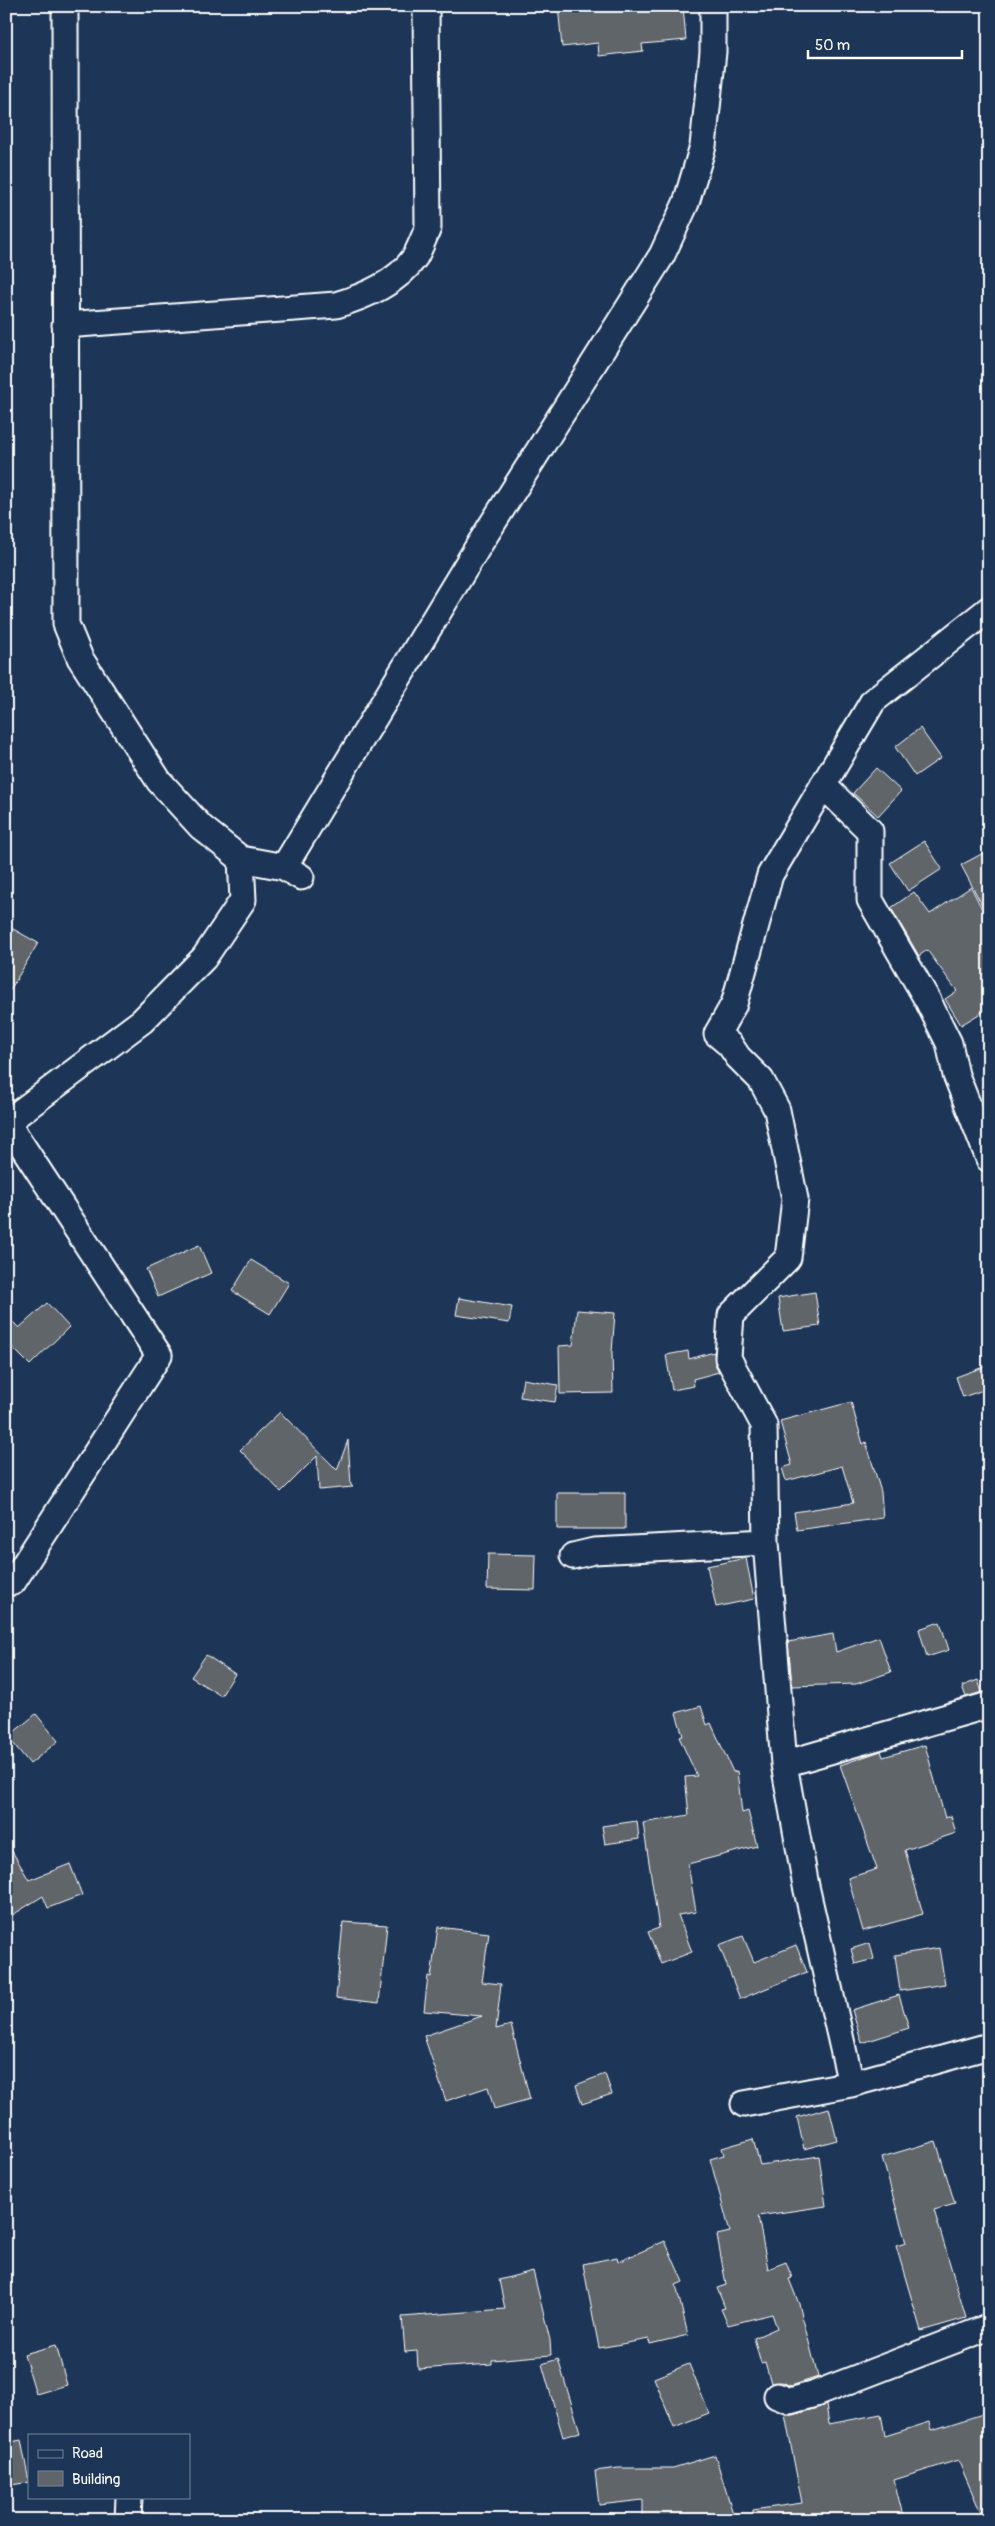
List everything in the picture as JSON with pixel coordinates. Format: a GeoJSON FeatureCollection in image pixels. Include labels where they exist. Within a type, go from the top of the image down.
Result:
{"type":"FeatureCollection","features":[{"type":"Feature","properties":{"kind":"street"},"geometry":{"type":"LineString","coordinates":[[65,6],[66,624],[80,658],[160,781],[201,828],[241,858],[292,872],[479,545],[662,255],[686,202],[703,146],[713,52],[712,6]]}},
{"type":"Feature","properties":{"kind":"street"},"geometry":{"type":"LineString","coordinates":[[65,325],[336,305],[367,296],[395,278],[415,257],[428,228],[426,6]]}},
{"type":"Feature","properties":{"kind":"street"},"geometry":{"type":"LineString","coordinates":[[851,2084],[806,1886],[784,1764],[766,1542],[764,1425],[728,1358],[731,1315],[788,1258],[795,1200],[777,1110],[761,1080],[738,1057],[730,1044],[717,1034],[734,1004],[770,875],[873,701],[989,609]]}},
{"type":"Feature","properties":{"kind":"street"},"geometry":{"type":"LineString","coordinates":[[823,785],[870,831],[870,900],[928,1001],[949,1043],[956,1075],[989,1158]]}},
{"type":"Feature","properties":{"kind":"street"},"geometry":{"type":"LineString","coordinates":[[6,1579],[13,1582],[158,1355],[7,1122],[142,1021],[204,958],[243,900],[241,858]]}},
{"type":"Feature","properties":{"kind":"street"},"geometry":{"type":"LineString","coordinates":[[574,1556],[594,1551],[766,1542]]}},
{"type":"Feature","properties":{"kind":"street"},"geometry":{"type":"LineString","coordinates":[[784,1764],[989,1705]]}},
{"type":"Feature","properties":{"kind":"street"},"geometry":{"type":"LineString","coordinates":[[744,2104],[851,2084],[989,2046]]}},
{"type":"Feature","properties":{"kind":"street"},"geometry":{"type":"LineString","coordinates":[[777,2396],[790,2401],[815,2394],[989,2327]]}},
{"type":"Feature","properties":{"kind":"street"},"geometry":{"type":"LineString","coordinates":[[128,2520],[129,2498]]}},
{"type":"Feature","properties":{"kind":"building"},"geometry":{"type":"Polygon","coordinates":[[[558,6],[683,6],[686,40],[642,44],[643,51],[599,56],[598,43],[562,47],[558,6]]]}},
{"type":"Feature","properties":{"kind":"building"},"geometry":{"type":"Polygon","coordinates":[[[920,728],[941,758],[915,776],[895,747],[920,728]]]}},
{"type":"Feature","properties":{"kind":"building"},"geometry":{"type":"Polygon","coordinates":[[[876,768],[901,791],[878,816],[853,793],[876,768]]]}},
{"type":"Feature","properties":{"kind":"building"},"geometry":{"type":"Polygon","coordinates":[[[924,841],[942,869],[908,891],[890,863],[924,841]]]}},
{"type":"Feature","properties":{"kind":"building"},"geometry":{"type":"Polygon","coordinates":[[[989,850],[989,918],[961,865],[989,850]]]}},
{"type":"Feature","properties":{"kind":"building"},"geometry":{"type":"Polygon","coordinates":[[[971,887],[989,923],[989,1008],[961,1025],[945,999],[957,991],[927,950],[919,956],[891,908],[914,892],[930,914],[971,887]]]}},
{"type":"Feature","properties":{"kind":"building"},"geometry":{"type":"Polygon","coordinates":[[[6,925],[38,943],[6,997],[6,925]]]}},
{"type":"Feature","properties":{"kind":"building"},"geometry":{"type":"Polygon","coordinates":[[[199,1245],[211,1273],[158,1297],[146,1269],[199,1245]]]}},
{"type":"Feature","properties":{"kind":"building"},"geometry":{"type":"Polygon","coordinates":[[[251,1260],[289,1283],[270,1314],[232,1291],[251,1260]]]}},
{"type":"Feature","properties":{"kind":"building"},"geometry":{"type":"Polygon","coordinates":[[[815,1292],[820,1326],[783,1331],[778,1298],[815,1292]]]}},
{"type":"Feature","properties":{"kind":"building"},"geometry":{"type":"Polygon","coordinates":[[[459,1298],[512,1307],[509,1323],[456,1315],[459,1298]]]}},
{"type":"Feature","properties":{"kind":"building"},"geometry":{"type":"Polygon","coordinates":[[[47,1303],[69,1327],[30,1365],[6,1341],[6,1315],[19,1328],[47,1303]]]}},
{"type":"Feature","properties":{"kind":"building"},"geometry":{"type":"Polygon","coordinates":[[[577,1310],[615,1313],[612,1352],[613,1393],[560,1394],[559,1346],[573,1345],[577,1310]]]}},
{"type":"Feature","properties":{"kind":"building"},"geometry":{"type":"Polygon","coordinates":[[[688,1351],[689,1359],[714,1352],[715,1364],[719,1372],[693,1379],[694,1386],[672,1390],[666,1355],[688,1351]]]}},
{"type":"Feature","properties":{"kind":"building"},"geometry":{"type":"Polygon","coordinates":[[[989,1365],[989,1388],[963,1397],[956,1377],[989,1365]]]}},
{"type":"Feature","properties":{"kind":"building"},"geometry":{"type":"Polygon","coordinates":[[[523,1379],[558,1385],[555,1402],[520,1397],[523,1379]]]}},
{"type":"Feature","properties":{"kind":"building"},"geometry":{"type":"Polygon","coordinates":[[[851,1402],[863,1444],[866,1442],[881,1492],[883,1518],[797,1530],[794,1512],[853,1503],[842,1466],[786,1481],[782,1468],[792,1465],[780,1421],[851,1402]]]}},
{"type":"Feature","properties":{"kind":"building"},"geometry":{"type":"Polygon","coordinates":[[[280,1412],[337,1470],[348,1440],[351,1485],[353,1487],[319,1490],[317,1456],[281,1492],[240,1450],[280,1412]]]}},
{"type":"Feature","properties":{"kind":"building"},"geometry":{"type":"Polygon","coordinates":[[[557,1493],[625,1493],[625,1529],[557,1529],[557,1493]]]}},
{"type":"Feature","properties":{"kind":"building"},"geometry":{"type":"Polygon","coordinates":[[[488,1554],[536,1555],[535,1590],[487,1589],[488,1554]]]}},
{"type":"Feature","properties":{"kind":"building"},"geometry":{"type":"Polygon","coordinates":[[[746,1558],[754,1599],[716,1607],[707,1566],[746,1558]]]}},
{"type":"Feature","properties":{"kind":"building"},"geometry":{"type":"Polygon","coordinates":[[[940,1622],[949,1650],[927,1657],[919,1629],[940,1622]]]}},
{"type":"Feature","properties":{"kind":"building"},"geometry":{"type":"Polygon","coordinates":[[[833,1634],[836,1652],[879,1637],[891,1672],[856,1684],[792,1686],[788,1642],[833,1634]]]}},
{"type":"Feature","properties":{"kind":"building"},"geometry":{"type":"Polygon","coordinates":[[[206,1655],[235,1674],[221,1696],[191,1677],[206,1655]]]}},
{"type":"Feature","properties":{"kind":"building"},"geometry":{"type":"Polygon","coordinates":[[[978,1680],[982,1692],[966,1697],[962,1686],[978,1680]]]}},
{"type":"Feature","properties":{"kind":"building"},"geometry":{"type":"Polygon","coordinates":[[[701,1706],[707,1725],[711,1723],[733,1772],[737,1771],[742,1813],[748,1811],[757,1846],[688,1864],[696,1912],[678,1915],[692,1952],[661,1964],[648,1932],[659,1928],[643,1823],[689,1815],[685,1777],[697,1776],[679,1737],[683,1736],[676,1713],[701,1706]]]}},
{"type":"Feature","properties":{"kind":"building"},"geometry":{"type":"Polygon","coordinates":[[[36,1714],[58,1741],[30,1764],[8,1737],[36,1714]]]}},
{"type":"Feature","properties":{"kind":"building"},"geometry":{"type":"Polygon","coordinates":[[[925,1745],[945,1818],[951,1816],[956,1833],[905,1850],[923,1914],[863,1931],[848,1878],[877,1869],[840,1765],[881,1751],[883,1757],[925,1745]]]}},
{"type":"Feature","properties":{"kind":"building"},"geometry":{"type":"Polygon","coordinates":[[[637,1821],[639,1839],[605,1844],[602,1826],[637,1821]]]}},
{"type":"Feature","properties":{"kind":"building"},"geometry":{"type":"Polygon","coordinates":[[[6,1841],[29,1880],[70,1864],[82,1895],[48,1908],[43,1896],[6,1919],[6,1841]]]}},
{"type":"Feature","properties":{"kind":"building"},"geometry":{"type":"Polygon","coordinates":[[[343,1922],[387,1925],[379,2003],[336,1998],[343,1922]]]}},
{"type":"Feature","properties":{"kind":"building"},"geometry":{"type":"Polygon","coordinates":[[[438,1927],[489,1933],[482,1982],[501,1984],[496,2029],[511,2025],[530,2099],[494,2109],[488,2087],[446,2101],[424,2036],[482,2016],[424,2011],[428,1976],[431,1977],[438,1927]]]}},
{"type":"Feature","properties":{"kind":"building"},"geometry":{"type":"Polygon","coordinates":[[[743,1936],[754,1962],[796,1945],[807,1972],[740,1999],[719,1945],[743,1936]]]}},
{"type":"Feature","properties":{"kind":"building"},"geometry":{"type":"Polygon","coordinates":[[[870,1943],[874,1959],[855,1964],[851,1949],[870,1943]]]}},
{"type":"Feature","properties":{"kind":"building"},"geometry":{"type":"Polygon","coordinates":[[[939,1948],[945,1984],[900,1991],[895,1955],[939,1948]]]}},
{"type":"Feature","properties":{"kind":"building"},"geometry":{"type":"Polygon","coordinates":[[[899,1995],[909,2028],[862,2043],[852,2010],[899,1995]]]}},
{"type":"Feature","properties":{"kind":"building"},"geometry":{"type":"Polygon","coordinates":[[[605,2074],[612,2094],[582,2104],[576,2085],[605,2074]]]}},
{"type":"Feature","properties":{"kind":"building"},"geometry":{"type":"Polygon","coordinates":[[[829,2108],[837,2140],[804,2149],[797,2117],[829,2108]]]}},
{"type":"Feature","properties":{"kind":"building"},"geometry":{"type":"Polygon","coordinates":[[[753,2139],[760,2165],[819,2156],[826,2206],[758,2216],[768,2269],[786,2262],[792,2278],[789,2279],[799,2304],[818,2377],[791,2386],[782,2382],[771,2383],[765,2362],[761,2363],[754,2338],[777,2328],[772,2314],[728,2325],[721,2309],[725,2308],[717,2288],[726,2285],[717,2235],[730,2232],[710,2159],[724,2155],[722,2148],[753,2139]]]}},
{"type":"Feature","properties":{"kind":"building"},"geometry":{"type":"Polygon","coordinates":[[[936,2141],[955,2204],[934,2210],[966,2318],[921,2331],[896,2246],[906,2243],[882,2157],[936,2141]]]}},
{"type":"Feature","properties":{"kind":"building"},"geometry":{"type":"Polygon","coordinates":[[[665,2241],[683,2282],[676,2285],[688,2335],[650,2344],[649,2339],[599,2348],[583,2264],[617,2257],[618,2262],[665,2241]]]}},
{"type":"Feature","properties":{"kind":"building"},"geometry":{"type":"Polygon","coordinates":[[[533,2271],[550,2340],[551,2355],[492,2360],[492,2364],[418,2369],[417,2351],[405,2352],[402,2317],[505,2309],[499,2280],[533,2271]]]}},
{"type":"Feature","properties":{"kind":"building"},"geometry":{"type":"Polygon","coordinates":[[[56,2345],[67,2385],[36,2394],[24,2354],[56,2345]]]}},
{"type":"Feature","properties":{"kind":"building"},"geometry":{"type":"Polygon","coordinates":[[[558,2359],[580,2432],[563,2437],[542,2364],[558,2359]]]}},
{"type":"Feature","properties":{"kind":"building"},"geometry":{"type":"Polygon","coordinates":[[[689,2364],[709,2413],[674,2427],[654,2378],[689,2364]]]}},
{"type":"Feature","properties":{"kind":"building"},"geometry":{"type":"Polygon","coordinates":[[[826,2405],[829,2424],[881,2414],[885,2436],[930,2422],[932,2430],[989,2412],[989,2520],[984,2520],[958,2460],[894,2480],[904,2520],[753,2520],[753,2510],[802,2503],[785,2415],[794,2415],[826,2405]]]}},
{"type":"Feature","properties":{"kind":"building"},"geometry":{"type":"Polygon","coordinates":[[[21,2440],[28,2482],[6,2486],[6,2443],[21,2440]]]}},
{"type":"Feature","properties":{"kind":"building"},"geometry":{"type":"Polygon","coordinates":[[[715,2455],[735,2520],[643,2520],[643,2500],[599,2505],[595,2471],[618,2468],[673,2468],[715,2455]]]}}]}
